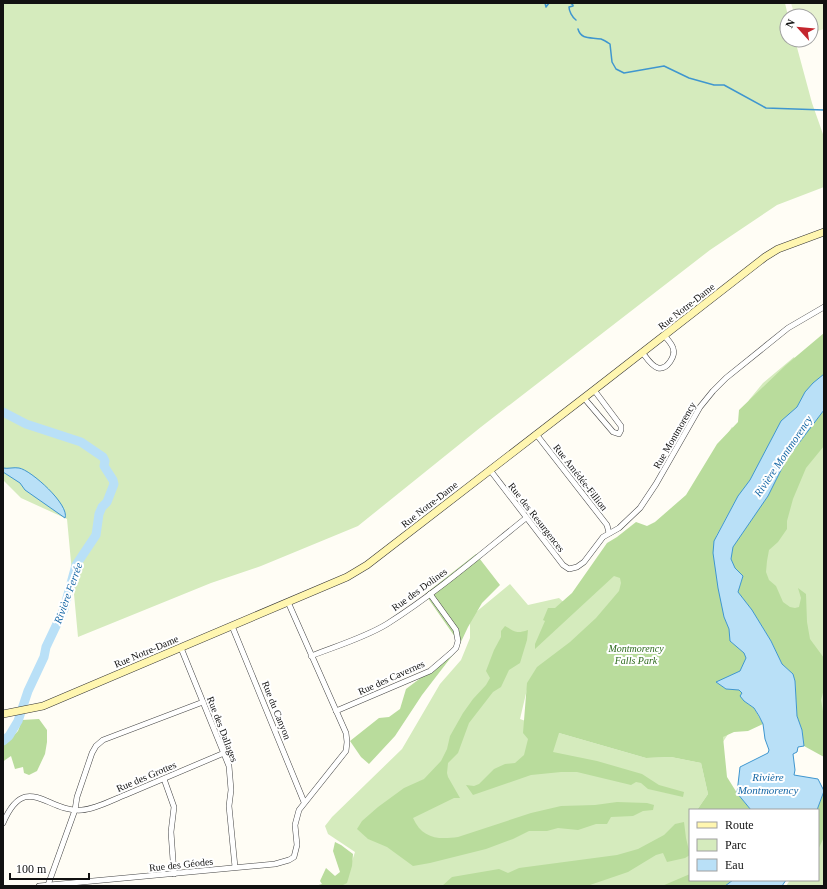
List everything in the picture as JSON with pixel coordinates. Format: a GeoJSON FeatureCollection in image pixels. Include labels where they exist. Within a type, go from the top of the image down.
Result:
{"type":"FeatureCollection","features":[{"type":"Feature","properties":{"kind":"street","name":"Rue Notre-Dame"},"geometry":{"type":"LineString","coordinates":[[3,714],[43,706],[347,577],[367,565],[765,257],[778,249],[824,232]]}},
{"type":"Feature","properties":{"kind":"street","name":"Rue Montmorency"},"geometry":{"type":"LineString","coordinates":[[573,569],[584,562],[603,537],[626,523],[640,508],[656,484],[700,407],[713,391],[726,378],[788,328],[824,307]]}},
{"type":"Feature","properties":{"kind":"street"},"geometry":{"type":"LineString","coordinates":[[642,352],[651,364],[657,368],[662,368],[668,365],[672,360],[674,353],[673,348],[664,335]]}},
{"type":"Feature","properties":{"kind":"street"},"geometry":{"type":"LineString","coordinates":[[584,398],[613,432],[619,434],[621,426],[594,390]]}},
{"type":"Feature","properties":{"kind":"street","name":"Rue Amédée-Fillion"},"geometry":{"type":"LineString","coordinates":[[536,434],[607,525],[609,533]]}},
{"type":"Feature","properties":{"kind":"street","name":"Rue des Resurgences"},"geometry":{"type":"LineString","coordinates":[[490,470],[563,565],[569,569],[573,569]]}},
{"type":"Feature","properties":{"kind":"street","name":"Rue des Dolines"},"geometry":{"type":"LineString","coordinates":[[311,656],[363,636],[386,624],[430,594],[526,518]]}},
{"type":"Feature","properties":{"kind":"street","name":"Rue des Cavernes"},"geometry":{"type":"LineString","coordinates":[[336,711],[430,671],[456,648],[458,641],[456,630],[430,594]]}},
{"type":"Feature","properties":{"kind":"street","name":"Rue des Géodes"},"geometry":{"type":"LineString","coordinates":[[39,886],[275,864],[294,857],[297,845],[295,825],[299,810],[346,752],[347,742],[346,733],[288,602]]}},
{"type":"Feature","properties":{"kind":"street","name":"Rue du Canyon"},"geometry":{"type":"LineString","coordinates":[[232,626],[304,802]]}},
{"type":"Feature","properties":{"kind":"street","name":"Rue des Dallages"},"geometry":{"type":"LineString","coordinates":[[181,648],[228,766],[231,779],[229,806],[236,868]]}},
{"type":"Feature","properties":{"kind":"street"},"geometry":{"type":"LineString","coordinates":[[48,885],[75,810],[77,797],[92,753],[96,746],[103,740],[203,702]]}},
{"type":"Feature","properties":{"kind":"street","name":"Rue des Grottes"},"geometry":{"type":"LineString","coordinates":[[75,810],[95,807],[224,753]]}},
{"type":"Feature","properties":{"kind":"street"},"geometry":{"type":"LineString","coordinates":[[164,779],[174,807],[171,842],[174,874]]}},
{"type":"Feature","properties":{"kind":"street"},"geometry":{"type":"LineString","coordinates":[[3,823],[14,804],[20,798],[28,796],[43,799],[67,809],[75,810]]}},
{"type":"Feature","properties":{"kind":"green space"},"geometry":{"type":"Polygon","coordinates":[[[3,3],[785,3],[786,8],[779,8],[779,48],[797,48],[812,103],[824,137],[824,187],[777,205],[710,250],[481,427],[358,526],[261,566],[211,583],[78,637],[67,519],[21,498],[3,480],[3,3]]]}},
{"type":"Feature","properties":{"kind":"green space"},"geometry":{"type":"Polygon","coordinates":[[[791,3],[824,3],[824,29],[819,31],[819,8],[793,8],[791,3]]]}},
{"type":"Feature","properties":{"kind":"green space","name":"Montmorency Falls Park"},"geometry":{"type":"Polygon","coordinates":[[[824,333],[824,374],[805,392],[797,407],[781,421],[750,480],[738,496],[716,536],[724,617],[729,629],[730,641],[744,653],[746,658],[740,671],[717,683],[726,689],[739,690],[742,693],[740,696],[754,708],[763,724],[748,731],[734,732],[723,737],[727,777],[737,793],[750,809],[698,809],[708,794],[701,763],[671,757],[646,758],[559,733],[553,752],[597,761],[642,774],[659,785],[684,792],[683,797],[648,789],[641,783],[636,782],[631,785],[577,772],[531,775],[473,795],[466,785],[474,786],[479,784],[494,769],[505,764],[515,763],[524,755],[528,739],[523,733],[527,683],[537,667],[570,642],[596,618],[619,591],[621,583],[620,578],[614,576],[535,649],[535,644],[545,621],[543,620],[548,608],[555,608],[572,593],[607,543],[636,522],[647,526],[655,522],[686,495],[717,444],[738,422],[739,410],[786,365],[824,333]]]}},
{"type":"Feature","properties":{"kind":"green space"},"geometry":{"type":"Polygon","coordinates":[[[824,346],[824,384],[789,422],[742,713],[713,757],[528,685],[520,719],[559,733],[646,758],[671,757],[701,763],[708,794],[698,809],[689,809],[689,881],[725,886],[326,886],[345,882],[355,852],[328,834],[325,826],[332,817],[402,749],[440,684],[461,660],[470,638],[470,617],[510,584],[528,605],[559,598],[570,608],[673,519],[732,427],[735,430],[743,416],[749,400],[763,383],[794,357],[795,359],[824,346]]]}},
{"type":"Feature","properties":{"kind":"green space"},"geometry":{"type":"Polygon","coordinates":[[[824,410],[824,446],[806,468],[793,499],[787,521],[787,529],[778,542],[769,550],[766,572],[769,580],[776,586],[783,602],[790,607],[799,607],[801,598],[798,588],[806,594],[807,622],[810,639],[824,658],[824,689],[821,700],[824,717],[824,757],[804,746],[802,730],[797,716],[795,681],[793,674],[782,664],[771,641],[752,610],[738,592],[743,576],[735,568],[731,559],[733,547],[768,496],[786,460],[824,410]]]}},
{"type":"Feature","properties":{"kind":"green space"},"geometry":{"type":"Polygon","coordinates":[[[824,435],[824,744],[752,544],[824,435]]]}},
{"type":"Feature","properties":{"kind":"green space"},"geometry":{"type":"Polygon","coordinates":[[[476,554],[500,585],[482,603],[460,644],[425,594],[476,554]]]}},
{"type":"Feature","properties":{"kind":"green space"},"geometry":{"type":"Polygon","coordinates":[[[505,626],[516,632],[528,630],[527,640],[520,663],[509,670],[501,687],[493,692],[469,723],[458,753],[448,763],[448,777],[460,798],[454,798],[413,818],[421,830],[426,834],[437,838],[458,837],[531,813],[561,806],[595,805],[617,802],[647,803],[654,805],[653,810],[643,811],[633,816],[611,817],[607,824],[596,824],[578,830],[558,828],[547,831],[529,831],[513,839],[486,849],[413,866],[387,847],[368,839],[357,829],[362,821],[378,807],[404,788],[424,779],[441,761],[447,749],[450,736],[463,713],[490,678],[486,671],[501,637],[501,631],[505,626]]]}},
{"type":"Feature","properties":{"kind":"green space"},"geometry":{"type":"Polygon","coordinates":[[[455,652],[422,695],[395,736],[369,764],[361,757],[350,741],[379,718],[389,717],[400,709],[406,689],[455,652]]]}},
{"type":"Feature","properties":{"kind":"green space"},"geometry":{"type":"Polygon","coordinates":[[[39,719],[47,730],[45,754],[37,771],[29,775],[24,773],[23,767],[15,769],[11,756],[3,762],[3,746],[18,731],[22,720],[39,719]]]}},
{"type":"Feature","properties":{"kind":"green space"},"geometry":{"type":"Polygon","coordinates":[[[824,791],[824,837],[819,848],[819,809],[817,809],[824,791]]]}},
{"type":"Feature","properties":{"kind":"green space"},"geometry":{"type":"Polygon","coordinates":[[[824,805],[824,886],[786,886],[789,881],[819,881],[819,820],[824,805]]]}},
{"type":"Feature","properties":{"kind":"green space"},"geometry":{"type":"Polygon","coordinates":[[[684,822],[689,856],[667,862],[663,853],[656,855],[628,872],[587,886],[442,886],[452,877],[499,869],[508,873],[519,868],[617,855],[638,849],[664,835],[675,824],[684,822]]]}},
{"type":"Feature","properties":{"kind":"green space"},"geometry":{"type":"Polygon","coordinates":[[[335,842],[353,854],[352,866],[347,883],[341,886],[315,886],[322,884],[320,881],[326,868],[335,876],[340,872],[333,851],[335,842]]]}},
{"type":"Feature","properties":{"kind":"green space"},"geometry":{"type":"Polygon","coordinates":[[[689,874],[689,881],[732,881],[725,886],[662,886],[689,874]]]}},
{"type":"Feature","properties":{"kind":"water","name":"Rivière Montmorency"},"geometry":{"type":"Polygon","coordinates":[[[824,374],[824,410],[786,460],[768,496],[733,547],[731,559],[735,568],[743,576],[738,592],[752,610],[771,641],[782,664],[793,674],[795,681],[797,716],[802,730],[804,746],[798,747],[797,752],[793,754],[795,770],[794,775],[818,779],[824,791],[817,809],[750,809],[737,793],[740,767],[768,753],[769,750],[765,739],[763,724],[754,708],[744,701],[740,696],[742,693],[739,690],[726,689],[716,682],[740,671],[746,658],[744,653],[730,641],[729,629],[724,617],[718,588],[713,553],[714,541],[738,496],[750,480],[781,421],[797,407],[805,392],[824,374]]]}},
{"type":"Feature","properties":{"kind":"water"},"geometry":{"type":"Polygon","coordinates":[[[3,468],[19,468],[25,470],[40,481],[62,505],[65,512],[65,518],[25,490],[20,483],[3,472],[3,468]]]}},
{"type":"Feature","properties":{"kind":"water"},"geometry":{"type":"Polygon","coordinates":[[[732,881],[785,881],[782,886],[725,886],[732,881]]]}},
{"type":"Feature","properties":{"kind":"waterway"},"geometry":{"type":"LineString","coordinates":[[545,3],[546,7],[549,3]]}},
{"type":"Feature","properties":{"kind":"waterway"},"geometry":{"type":"LineString","coordinates":[[570,3],[573,5],[569,7],[570,12],[576,20]]}},
{"type":"Feature","properties":{"kind":"waterway"},"geometry":{"type":"LineString","coordinates":[[578,29],[581,35],[601,39],[610,44],[612,62],[616,69],[624,73],[664,66],[689,78],[714,85],[724,85],[766,108],[824,110]]}},
{"type":"Feature","properties":{"kind":"waterway","name":"Rivière Ferrée"},"geometry":{"type":"LineString","coordinates":[[3,412],[26,424],[81,442],[103,457],[105,461],[104,466],[114,484],[107,502],[102,507],[99,514],[96,535],[76,565],[64,609],[46,647],[44,657],[28,691],[18,721],[9,736],[3,741]]}}]}
